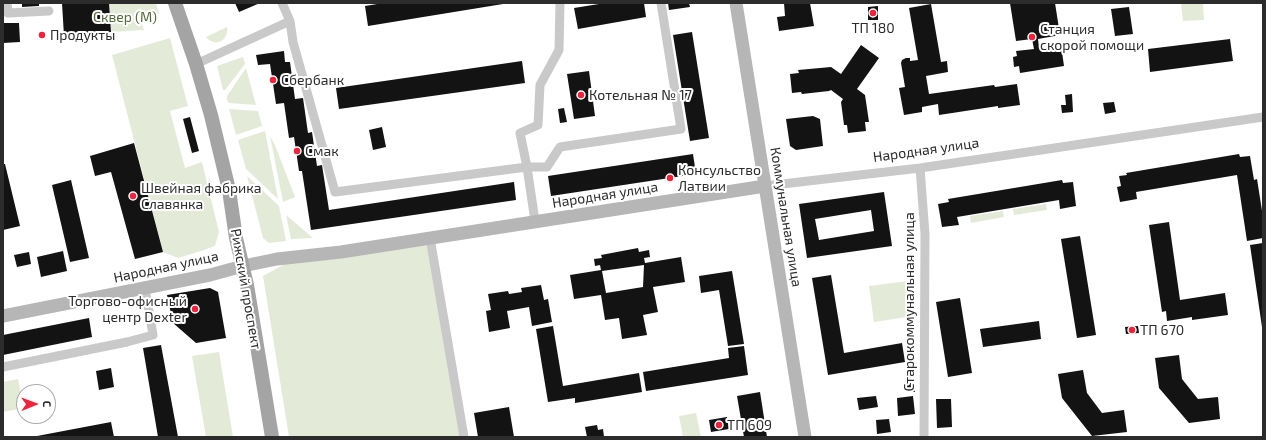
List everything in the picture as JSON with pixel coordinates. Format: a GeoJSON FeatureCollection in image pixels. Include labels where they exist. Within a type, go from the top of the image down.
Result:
{"type":"FeatureCollection","features":[{"type":"Feature","properties":{"kind":"main road","name":"Рижский проспект"},"geometry":{"type":"LineString","coordinates":[[175,3],[196,64],[229,190],[236,238],[247,285],[272,437]]}},
{"type":"Feature","properties":{"kind":"street"},"geometry":{"type":"LineString","coordinates":[[7,3],[8,13],[49,11]]}},
{"type":"Feature","properties":{"kind":"street"},"geometry":{"type":"LineString","coordinates":[[282,3],[290,21],[293,42],[335,192],[527,167],[547,167],[560,147],[681,129],[661,3]]}},
{"type":"Feature","properties":{"kind":"street"},"geometry":{"type":"LineString","coordinates":[[535,221],[520,132],[538,124],[540,85],[559,50],[560,3]]}},
{"type":"Feature","properties":{"kind":"street","name":"Коммунальная улица"},"geometry":{"type":"LineString","coordinates":[[736,3],[805,437]]}},
{"type":"Feature","properties":{"kind":"street"},"geometry":{"type":"LineString","coordinates":[[196,64],[290,21]]}},
{"type":"Feature","properties":{"kind":"street","name":"Народная улица"},"geometry":{"type":"LineString","coordinates":[[3,316],[210,275],[277,259],[341,252],[765,186],[920,168],[1263,117]]}},
{"type":"Feature","properties":{"kind":"street","name":"Старокоммунальная улица"},"geometry":{"type":"LineString","coordinates":[[920,168],[925,234],[924,437]]}},
{"type":"Feature","properties":{"kind":"street"},"geometry":{"type":"LineString","coordinates":[[430,238],[464,437]]}},
{"type":"Feature","properties":{"kind":"street"},"geometry":{"type":"LineString","coordinates":[[3,367],[127,342],[153,335],[145,288]]}},
{"type":"Feature","properties":{"kind":"green space","name":"Сквер (М)"},"geometry":{"type":"Polygon","coordinates":[[[109,3],[156,3],[159,14],[139,16],[144,30],[111,32],[109,3]]]}},
{"type":"Feature","properties":{"kind":"green space"},"geometry":{"type":"Polygon","coordinates":[[[1181,3],[1203,3],[1204,20],[1183,21],[1181,3]]]}},
{"type":"Feature","properties":{"kind":"green space"},"geometry":{"type":"Polygon","coordinates":[[[227,27],[226,36],[221,41],[213,42],[206,37],[227,27]]]}},
{"type":"Feature","properties":{"kind":"green space"},"geometry":{"type":"Polygon","coordinates":[[[170,38],[188,106],[170,111],[185,168],[202,162],[219,232],[215,246],[178,258],[163,252],[112,55],[170,38]]]}},
{"type":"Feature","properties":{"kind":"green space"},"geometry":{"type":"Polygon","coordinates":[[[243,57],[245,64],[225,90],[223,90],[217,66],[243,57]]]}},
{"type":"Feature","properties":{"kind":"green space"},"geometry":{"type":"Polygon","coordinates":[[[246,68],[256,105],[229,103],[227,96],[246,68]]]}},
{"type":"Feature","properties":{"kind":"green space"},"geometry":{"type":"Polygon","coordinates":[[[229,109],[258,111],[262,126],[236,135],[229,109]]]}},
{"type":"Feature","properties":{"kind":"green space"},"geometry":{"type":"Polygon","coordinates":[[[265,131],[278,199],[246,169],[238,140],[265,131]]]}},
{"type":"Feature","properties":{"kind":"green space"},"geometry":{"type":"Polygon","coordinates":[[[270,136],[275,145],[295,197],[283,202],[270,136]]]}},
{"type":"Feature","properties":{"kind":"green space"},"geometry":{"type":"Polygon","coordinates":[[[247,176],[279,206],[286,241],[269,243],[263,238],[247,176]]]}},
{"type":"Feature","properties":{"kind":"green space"},"geometry":{"type":"Polygon","coordinates":[[[1046,204],[1047,210],[1014,215],[1013,209],[1046,204]]]}},
{"type":"Feature","properties":{"kind":"green space"},"geometry":{"type":"Polygon","coordinates":[[[1003,211],[1004,217],[971,223],[970,216],[1003,211]]]}},
{"type":"Feature","properties":{"kind":"green space"},"geometry":{"type":"Polygon","coordinates":[[[286,215],[313,238],[291,239],[286,215]]]}},
{"type":"Feature","properties":{"kind":"green space"},"geometry":{"type":"Polygon","coordinates":[[[429,245],[461,437],[289,437],[263,276],[285,264],[429,245]]]}},
{"type":"Feature","properties":{"kind":"green space"},"geometry":{"type":"Polygon","coordinates":[[[908,281],[914,316],[874,322],[869,286],[908,281]]]}},
{"type":"Feature","properties":{"kind":"green space"},"geometry":{"type":"Polygon","coordinates":[[[219,352],[233,437],[206,437],[192,356],[219,352]]]}},
{"type":"Feature","properties":{"kind":"green space"},"geometry":{"type":"Polygon","coordinates":[[[18,379],[19,384],[16,384],[16,410],[3,412],[3,382],[18,379]]]}},
{"type":"Feature","properties":{"kind":"green space"},"geometry":{"type":"Polygon","coordinates":[[[696,413],[701,437],[683,437],[679,416],[696,413]]]}},
{"type":"Feature","properties":{"kind":"building"},"geometry":{"type":"Polygon","coordinates":[[[22,3],[39,3],[39,6],[22,7],[22,3]]]}},
{"type":"Feature","properties":{"kind":"building"},"geometry":{"type":"Polygon","coordinates":[[[62,3],[109,3],[111,32],[64,36],[62,3]]]}},
{"type":"Feature","properties":{"kind":"building"},"geometry":{"type":"Polygon","coordinates":[[[235,3],[260,3],[239,12],[235,3]]]}},
{"type":"Feature","properties":{"kind":"building"},"geometry":{"type":"Polygon","coordinates":[[[383,3],[503,4],[368,26],[365,6],[383,3]]]}},
{"type":"Feature","properties":{"kind":"building"},"geometry":{"type":"Polygon","coordinates":[[[605,3],[644,3],[646,17],[578,29],[574,8],[605,3]]]}},
{"type":"Feature","properties":{"kind":"building"},"geometry":{"type":"Polygon","coordinates":[[[668,3],[689,3],[690,7],[669,10],[668,3]]]}},
{"type":"Feature","properties":{"kind":"building"},"geometry":{"type":"Polygon","coordinates":[[[784,3],[810,3],[814,26],[779,31],[777,17],[785,16],[784,3]]]}},
{"type":"Feature","properties":{"kind":"building","name":"Станция скорой помощи"},"geometry":{"type":"Polygon","coordinates":[[[1010,3],[1055,3],[1060,35],[1038,39],[1039,48],[1061,45],[1064,66],[1020,73],[1019,66],[1014,67],[1013,57],[1017,56],[1016,51],[1034,49],[1032,39],[1016,41],[1010,3]]]}},
{"type":"Feature","properties":{"kind":"building"},"geometry":{"type":"Polygon","coordinates":[[[931,4],[941,62],[947,61],[948,72],[926,76],[929,94],[994,85],[995,87],[1017,84],[1020,105],[998,108],[998,106],[939,115],[938,104],[922,107],[922,112],[904,115],[899,88],[905,87],[901,63],[902,60],[906,58],[910,58],[910,61],[918,60],[909,8],[931,4]]]}},
{"type":"Feature","properties":{"kind":"building","name":"ТП 180"},"geometry":{"type":"Polygon","coordinates":[[[878,6],[878,20],[868,20],[868,7],[878,6]]]}},
{"type":"Feature","properties":{"kind":"building"},"geometry":{"type":"Polygon","coordinates":[[[1129,7],[1133,34],[1115,36],[1111,9],[1129,7]]]}},
{"type":"Feature","properties":{"kind":"building"},"geometry":{"type":"Polygon","coordinates":[[[3,23],[19,23],[20,42],[3,43],[3,23]]]}},
{"type":"Feature","properties":{"kind":"building"},"geometry":{"type":"Polygon","coordinates":[[[692,32],[709,138],[690,141],[673,35],[692,32]]]}},
{"type":"Feature","properties":{"kind":"building"},"geometry":{"type":"Polygon","coordinates":[[[1230,39],[1233,61],[1150,72],[1148,49],[1230,39]]]}},
{"type":"Feature","properties":{"kind":"building"},"geometry":{"type":"Polygon","coordinates":[[[861,45],[879,58],[857,89],[865,95],[869,122],[865,122],[866,131],[848,133],[847,125],[844,125],[841,102],[843,99],[831,90],[802,94],[801,92],[792,93],[790,74],[799,73],[798,70],[831,67],[841,74],[861,45]]]}},
{"type":"Feature","properties":{"kind":"building"},"geometry":{"type":"Polygon","coordinates":[[[284,51],[285,62],[290,62],[295,99],[303,98],[308,133],[312,132],[317,166],[322,165],[329,210],[514,182],[516,200],[311,230],[302,171],[299,171],[294,137],[289,138],[284,103],[276,104],[270,64],[258,65],[256,55],[284,51]]]}},
{"type":"Feature","properties":{"kind":"building"},"geometry":{"type":"Polygon","coordinates":[[[522,61],[525,83],[339,109],[336,88],[522,61]]]}},
{"type":"Feature","properties":{"kind":"building","name":"Котельная № 17"},"geometry":{"type":"Polygon","coordinates":[[[589,71],[595,116],[574,119],[567,74],[589,71]]]}},
{"type":"Feature","properties":{"kind":"building"},"geometry":{"type":"Polygon","coordinates":[[[1072,94],[1073,112],[1062,113],[1061,105],[1066,105],[1065,95],[1072,94]]]}},
{"type":"Feature","properties":{"kind":"building"},"geometry":{"type":"Polygon","coordinates":[[[1114,102],[1116,112],[1105,114],[1103,103],[1114,102]]]}},
{"type":"Feature","properties":{"kind":"building"},"geometry":{"type":"Polygon","coordinates":[[[564,108],[567,122],[560,123],[558,109],[564,108]]]}},
{"type":"Feature","properties":{"kind":"building"},"geometry":{"type":"Polygon","coordinates":[[[813,116],[820,119],[823,146],[796,150],[790,146],[786,119],[813,116]]]}},
{"type":"Feature","properties":{"kind":"building"},"geometry":{"type":"Polygon","coordinates":[[[190,117],[199,151],[192,153],[183,119],[190,117]]]}},
{"type":"Feature","properties":{"kind":"building"},"geometry":{"type":"Polygon","coordinates":[[[382,127],[386,147],[373,150],[369,130],[382,127]]]}},
{"type":"Feature","properties":{"kind":"building","name":"Швейная фабрика Славянка"},"geometry":{"type":"Polygon","coordinates":[[[134,143],[163,252],[135,259],[111,172],[95,176],[90,156],[134,143]]]}},
{"type":"Feature","properties":{"kind":"building"},"geometry":{"type":"Polygon","coordinates":[[[693,154],[696,174],[551,196],[548,176],[693,154]]]}},
{"type":"Feature","properties":{"kind":"building"},"geometry":{"type":"Polygon","coordinates":[[[1239,154],[1240,157],[1250,156],[1254,180],[1257,179],[1263,217],[1263,238],[1247,241],[1237,175],[1136,192],[1137,199],[1120,202],[1117,187],[1121,186],[1119,176],[1127,175],[1126,173],[1239,154]]]}},
{"type":"Feature","properties":{"kind":"building"},"geometry":{"type":"Polygon","coordinates":[[[3,164],[5,164],[20,226],[3,230],[3,164]]]}},
{"type":"Feature","properties":{"kind":"building"},"geometry":{"type":"Polygon","coordinates":[[[71,180],[89,258],[70,262],[52,185],[71,180]]]}},
{"type":"Feature","properties":{"kind":"building"},"geometry":{"type":"Polygon","coordinates":[[[1062,180],[1063,183],[1073,182],[1076,206],[1060,209],[1059,200],[957,217],[959,225],[942,227],[938,204],[949,202],[948,199],[1062,180]]]}},
{"type":"Feature","properties":{"kind":"building"},"geometry":{"type":"Polygon","coordinates":[[[884,192],[892,246],[807,258],[799,204],[884,192]],[[871,210],[815,219],[819,240],[874,231],[871,210]]]}},
{"type":"Feature","properties":{"kind":"building"},"geometry":{"type":"Polygon","coordinates":[[[1169,222],[1180,300],[1225,293],[1228,315],[1192,320],[1192,317],[1167,321],[1166,311],[1162,312],[1149,225],[1169,222]]]}},
{"type":"Feature","properties":{"kind":"building"},"geometry":{"type":"Polygon","coordinates":[[[1080,236],[1096,335],[1077,338],[1061,239],[1080,236]]]}},
{"type":"Feature","properties":{"kind":"building"},"geometry":{"type":"Polygon","coordinates":[[[1263,243],[1263,327],[1262,327],[1250,245],[1263,243]]]}},
{"type":"Feature","properties":{"kind":"building"},"geometry":{"type":"Polygon","coordinates":[[[638,248],[639,252],[649,250],[650,257],[644,258],[645,263],[681,257],[685,282],[653,287],[658,312],[643,315],[647,335],[622,339],[619,318],[605,320],[601,295],[574,299],[570,275],[601,270],[600,265],[595,266],[594,259],[602,258],[601,255],[638,248]],[[644,265],[602,271],[606,293],[643,287],[644,265]]]}},
{"type":"Feature","properties":{"kind":"building"},"geometry":{"type":"Polygon","coordinates":[[[63,251],[67,271],[41,277],[37,257],[63,251]]]}},
{"type":"Feature","properties":{"kind":"building"},"geometry":{"type":"Polygon","coordinates":[[[29,252],[31,264],[17,267],[14,255],[29,252]]]}},
{"type":"Feature","properties":{"kind":"building"},"geometry":{"type":"Polygon","coordinates":[[[732,271],[744,344],[728,346],[719,290],[701,293],[699,276],[732,271]]]}},
{"type":"Feature","properties":{"kind":"building"},"geometry":{"type":"Polygon","coordinates":[[[831,275],[844,353],[902,343],[905,362],[828,375],[812,278],[831,275]]]}},
{"type":"Feature","properties":{"kind":"building"},"geometry":{"type":"Polygon","coordinates":[[[541,285],[544,300],[548,299],[552,322],[532,326],[529,307],[507,311],[510,328],[489,332],[486,311],[491,310],[488,294],[508,291],[509,294],[522,292],[521,288],[541,285]]]}},
{"type":"Feature","properties":{"kind":"building","name":"Торгово-офисный центр Dexter"},"geometry":{"type":"Polygon","coordinates":[[[210,288],[218,292],[226,338],[196,343],[173,323],[167,295],[210,288]]]}},
{"type":"Feature","properties":{"kind":"building"},"geometry":{"type":"Polygon","coordinates":[[[960,298],[972,373],[948,377],[936,302],[960,298]]]}},
{"type":"Feature","properties":{"kind":"building"},"geometry":{"type":"Polygon","coordinates":[[[89,318],[92,337],[3,355],[3,335],[89,318]]]}},
{"type":"Feature","properties":{"kind":"building"},"geometry":{"type":"Polygon","coordinates":[[[1039,321],[1041,339],[983,347],[980,329],[1039,321]]]}},
{"type":"Feature","properties":{"kind":"building"},"geometry":{"type":"Polygon","coordinates":[[[553,326],[563,386],[639,373],[642,392],[575,403],[575,398],[548,402],[536,329],[553,326]]]}},
{"type":"Feature","properties":{"kind":"building","name":"ТП 670"},"geometry":{"type":"Polygon","coordinates":[[[1138,326],[1139,333],[1126,334],[1125,327],[1138,326]]]}},
{"type":"Feature","properties":{"kind":"building"},"geometry":{"type":"Polygon","coordinates":[[[161,345],[178,437],[158,437],[143,348],[161,345]]]}},
{"type":"Feature","properties":{"kind":"building"},"geometry":{"type":"Polygon","coordinates":[[[744,346],[748,375],[646,391],[643,372],[729,358],[728,348],[744,346]]]}},
{"type":"Feature","properties":{"kind":"building"},"geometry":{"type":"Polygon","coordinates":[[[1179,355],[1182,379],[1198,399],[1218,397],[1220,419],[1189,423],[1159,388],[1155,358],[1179,355]]]}},
{"type":"Feature","properties":{"kind":"building"},"geometry":{"type":"Polygon","coordinates":[[[111,368],[114,387],[99,390],[96,371],[111,368]]]}},
{"type":"Feature","properties":{"kind":"building"},"geometry":{"type":"Polygon","coordinates":[[[1083,370],[1087,393],[1102,413],[1124,410],[1127,432],[1092,436],[1062,398],[1058,374],[1083,370]]]}},
{"type":"Feature","properties":{"kind":"building"},"geometry":{"type":"Polygon","coordinates":[[[905,383],[915,383],[915,392],[906,392],[905,383]]]}},
{"type":"Feature","properties":{"kind":"building"},"geometry":{"type":"Polygon","coordinates":[[[760,392],[767,437],[744,437],[737,396],[760,392]]]}},
{"type":"Feature","properties":{"kind":"building"},"geometry":{"type":"Polygon","coordinates":[[[876,396],[878,407],[859,410],[857,398],[876,396]]]}},
{"type":"Feature","properties":{"kind":"building"},"geometry":{"type":"Polygon","coordinates":[[[913,396],[915,414],[898,416],[897,398],[913,396]]]}},
{"type":"Feature","properties":{"kind":"building"},"geometry":{"type":"Polygon","coordinates":[[[936,399],[951,399],[952,427],[937,428],[936,399]]]}},
{"type":"Feature","properties":{"kind":"building"},"geometry":{"type":"Polygon","coordinates":[[[509,407],[514,437],[478,437],[474,413],[509,407]]]}},
{"type":"Feature","properties":{"kind":"building","name":"ТП 609"},"geometry":{"type":"Polygon","coordinates":[[[727,417],[729,429],[711,432],[709,420],[727,417]]]}},
{"type":"Feature","properties":{"kind":"building"},"geometry":{"type":"Polygon","coordinates":[[[889,419],[891,432],[877,434],[876,420],[889,419]]]}},
{"type":"Feature","properties":{"kind":"building"},"geometry":{"type":"Polygon","coordinates":[[[111,422],[114,437],[37,437],[37,436],[111,422]]]}},
{"type":"Feature","properties":{"kind":"building"},"geometry":{"type":"Polygon","coordinates":[[[597,425],[598,430],[603,429],[604,437],[587,437],[585,427],[597,425]]]}},
{"type":"Feature","properties":{"kind":"place","name":"ТП 180"},"geometry":{"type":"Point","coordinates":[873,13]}},
{"type":"Feature","properties":{"kind":"place","name":"Продукты"},"geometry":{"type":"Point","coordinates":[42,35]}},
{"type":"Feature","properties":{"kind":"place","name":"Станция скорой помощи"},"geometry":{"type":"Point","coordinates":[1032,37]}},
{"type":"Feature","properties":{"kind":"place","name":"Сбербанк"},"geometry":{"type":"Point","coordinates":[273,80]}},
{"type":"Feature","properties":{"kind":"place","name":"Котельная № 17"},"geometry":{"type":"Point","coordinates":[581,95]}},
{"type":"Feature","properties":{"kind":"place","name":"Смак"},"geometry":{"type":"Point","coordinates":[297,151]}},
{"type":"Feature","properties":{"kind":"place","name":"Консульство Латвии"},"geometry":{"type":"Point","coordinates":[670,178]}},
{"type":"Feature","properties":{"kind":"place","name":"Швейная фабрика Славянка"},"geometry":{"type":"Point","coordinates":[133,196]}},
{"type":"Feature","properties":{"kind":"place","name":"Торгово-офисный центр Dexter"},"geometry":{"type":"Point","coordinates":[195,309]}},
{"type":"Feature","properties":{"kind":"place","name":"ТП 670"},"geometry":{"type":"Point","coordinates":[1132,330]}},
{"type":"Feature","properties":{"kind":"place","name":"ТП 609"},"geometry":{"type":"Point","coordinates":[719,425]}}]}
